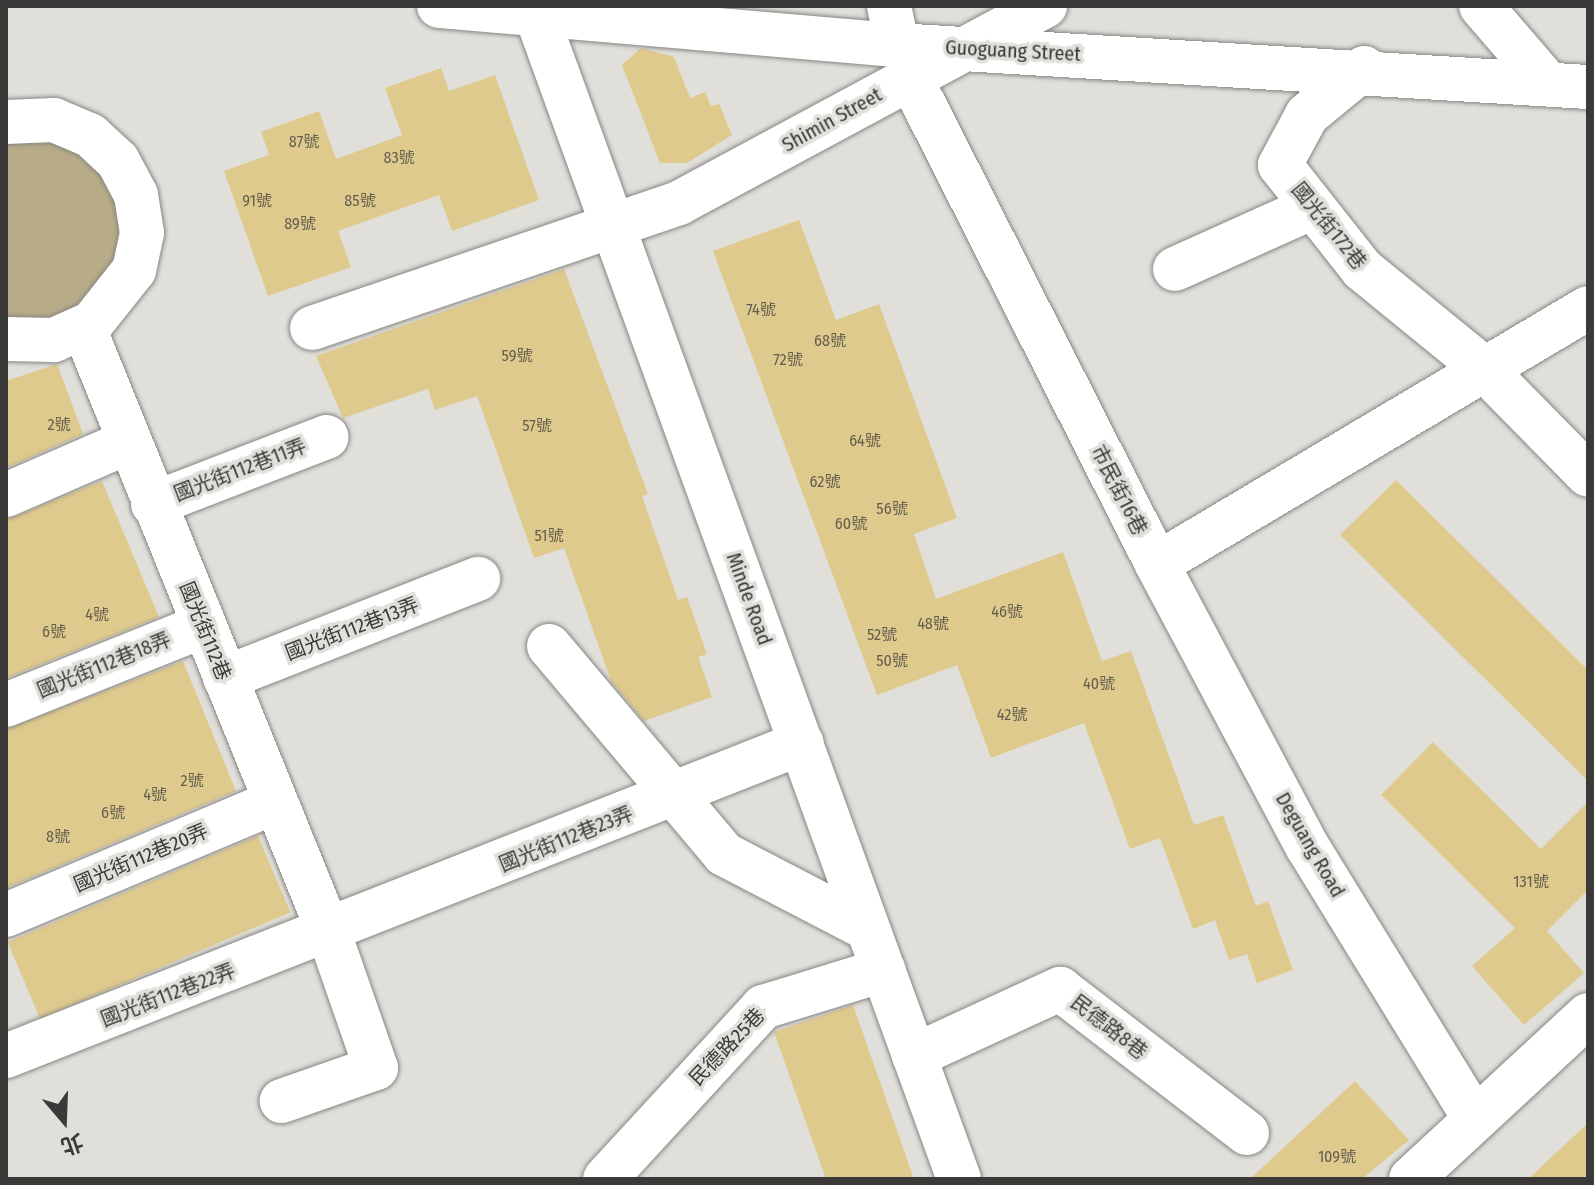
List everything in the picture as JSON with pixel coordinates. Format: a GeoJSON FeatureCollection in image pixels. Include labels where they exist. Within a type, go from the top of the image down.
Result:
{"type":"FeatureCollection","features":[{"type":"Feature","properties":{"kind":"street","name":"Guoguang Street"},"geometry":{"type":"LineString","coordinates":[[439,6],[965,48],[1364,68],[1568,85]]}},
{"type":"Feature","properties":{"kind":"street"},"geometry":{"type":"LineString","coordinates":[[965,48],[1045,6]]}},
{"type":"Feature","properties":{"kind":"street"},"geometry":{"type":"LineString","coordinates":[[1481,6],[1568,85]]}},
{"type":"Feature","properties":{"kind":"street","name":"Minde Road"},"geometry":{"type":"LineString","coordinates":[[536,12],[617,226],[959,1179]]}},
{"type":"Feature","properties":{"kind":"street","name":"Shimin Street"},"geometry":{"type":"LineString","coordinates":[[312,328],[679,203],[899,43]]}},
{"type":"Feature","properties":{"kind":"street","name":"市民街16巷"},"geometry":{"type":"LineString","coordinates":[[899,43],[1157,564]]}},
{"type":"Feature","properties":{"kind":"street","name":"國光街172巷"},"geometry":{"type":"LineString","coordinates":[[1364,68],[1307,115],[1280,165],[1362,269],[1482,367],[1588,475]]}},
{"type":"Feature","properties":{"kind":"street"},"geometry":{"type":"LineString","coordinates":[[6,122],[54,120],[90,135],[118,161],[136,195],[142,233],[134,270],[114,303],[84,328],[54,340],[6,339]]}},
{"type":"Feature","properties":{"kind":"street"},"geometry":{"type":"LineString","coordinates":[[1175,269],[1313,207]]}},
{"type":"Feature","properties":{"kind":"street"},"geometry":{"type":"LineString","coordinates":[[1157,564],[1482,367],[1585,314]]}},
{"type":"Feature","properties":{"kind":"street","name":"國光街112巷"},"geometry":{"type":"LineString","coordinates":[[84,328],[329,933],[376,1068],[282,1101]]}},
{"type":"Feature","properties":{"kind":"street","name":"國光街112巷11弄"},"geometry":{"type":"LineString","coordinates":[[153,504],[327,437]]}},
{"type":"Feature","properties":{"kind":"street"},"geometry":{"type":"LineString","coordinates":[[6,495],[128,442]]}},
{"type":"Feature","properties":{"kind":"street","name":"Deguang Road"},"geometry":{"type":"LineString","coordinates":[[1157,564],[1307,846],[1475,1119]]}},
{"type":"Feature","properties":{"kind":"street","name":"國光街112巷13弄"},"geometry":{"type":"LineString","coordinates":[[225,678],[478,579]]}},
{"type":"Feature","properties":{"kind":"street","name":"國光街112巷18弄"},"geometry":{"type":"LineString","coordinates":[[6,705],[203,626]]}},
{"type":"Feature","properties":{"kind":"street"},"geometry":{"type":"LineString","coordinates":[[549,646],[672,796],[724,854],[868,929]]}},
{"type":"Feature","properties":{"kind":"street","name":"國光街112巷23弄"},"geometry":{"type":"LineString","coordinates":[[329,933],[802,743]]}},
{"type":"Feature","properties":{"kind":"street","name":"國光街112巷20弄"},"geometry":{"type":"LineString","coordinates":[[6,915],[275,802]]}},
{"type":"Feature","properties":{"kind":"street","name":"國光街112巷22弄"},"geometry":{"type":"LineString","coordinates":[[6,1056],[329,933]]}},
{"type":"Feature","properties":{"kind":"street","name":"民德路25巷"},"geometry":{"type":"LineString","coordinates":[[622,1173],[763,1007],[883,970]]}},
{"type":"Feature","properties":{"kind":"street","name":"民德路8巷"},"geometry":{"type":"LineString","coordinates":[[914,1056],[1060,989],[1247,1133]]}},
{"type":"Feature","properties":{"kind":"street"},"geometry":{"type":"LineString","coordinates":[[1411,1179],[1575,1025]]}},
{"type":"Feature","properties":{"kind":"shaded area"},"geometry":{"type":"Polygon","coordinates":[[[47,131],[112,174],[127,252],[81,316],[6,331],[6,132],[47,131]]]}},
{"type":"Feature","properties":{"kind":"building"},"geometry":{"type":"Polygon","coordinates":[[[641,48],[674,57],[690,98],[705,92],[711,106],[719,104],[732,135],[687,163],[660,163],[622,65],[641,48]]]}},
{"type":"Feature","properties":{"kind":"building"},"geometry":{"type":"Polygon","coordinates":[[[441,68],[449,91],[495,75],[539,200],[452,231],[439,195],[338,231],[351,267],[268,296],[224,171],[269,155],[261,132],[319,111],[336,159],[402,135],[385,88],[441,68]]]}},
{"type":"Feature","properties":{"kind":"building"},"geometry":{"type":"Polygon","coordinates":[[[799,220],[836,320],[879,304],[957,518],[914,534],[936,599],[1063,552],[1102,661],[1131,651],[1194,825],[1223,815],[1256,906],[1268,901],[1293,970],[1257,983],[1247,954],[1229,960],[1215,920],[1193,929],[1160,838],[1130,849],[1084,723],[991,758],[957,665],[877,695],[713,251],[799,220]]]}},
{"type":"Feature","properties":{"kind":"building"},"geometry":{"type":"Polygon","coordinates":[[[564,269],[648,494],[642,496],[678,600],[687,597],[707,654],[698,657],[712,697],[644,721],[611,681],[564,548],[534,558],[477,396],[435,410],[428,389],[343,418],[316,356],[564,269]]]}},
{"type":"Feature","properties":{"kind":"building"},"geometry":{"type":"Polygon","coordinates":[[[57,364],[83,434],[6,468],[6,381],[57,364]]]}},
{"type":"Feature","properties":{"kind":"building"},"geometry":{"type":"Polygon","coordinates":[[[1396,480],[1588,670],[1588,781],[1340,535],[1396,480]]]}},
{"type":"Feature","properties":{"kind":"building"},"geometry":{"type":"Polygon","coordinates":[[[102,481],[159,617],[6,678],[6,520],[102,481]]]}},
{"type":"Feature","properties":{"kind":"building"},"geometry":{"type":"Polygon","coordinates":[[[183,661],[236,791],[6,888],[6,729],[183,661]]]}},
{"type":"Feature","properties":{"kind":"building"},"geometry":{"type":"Polygon","coordinates":[[[1433,742],[1541,849],[1588,802],[1588,890],[1547,931],[1584,973],[1524,1025],[1472,966],[1515,928],[1381,795],[1433,742]]]}},
{"type":"Feature","properties":{"kind":"building"},"geometry":{"type":"Polygon","coordinates":[[[258,836],[290,912],[40,1019],[8,942],[258,836]]]}},
{"type":"Feature","properties":{"kind":"building"},"geometry":{"type":"Polygon","coordinates":[[[853,1005],[914,1179],[826,1179],[774,1032],[853,1005]]]}},
{"type":"Feature","properties":{"kind":"building"},"geometry":{"type":"Polygon","coordinates":[[[1355,1081],[1409,1140],[1362,1179],[1250,1179],[1355,1081]]]}},
{"type":"Feature","properties":{"kind":"building"},"geometry":{"type":"Polygon","coordinates":[[[1588,1123],[1588,1179],[1528,1179],[1588,1123]]]}}]}
